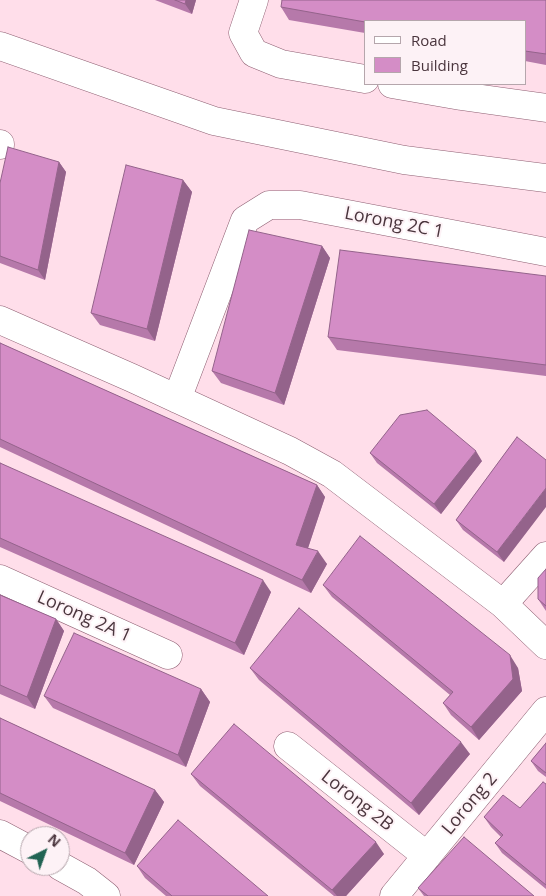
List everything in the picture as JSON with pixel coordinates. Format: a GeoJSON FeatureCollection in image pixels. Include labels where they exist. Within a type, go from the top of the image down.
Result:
{"type":"FeatureCollection","features":[{"type":"Feature","properties":{"kind":"street"},"geometry":{"type":"LineString","coordinates":[[254,0],[243,33],[254,53],[281,64],[364,79]]}},
{"type":"Feature","properties":{"kind":"street"},"geometry":{"type":"LineString","coordinates":[[0,46],[214,121],[404,160],[546,178]]}},
{"type":"Feature","properties":{"kind":"street"},"geometry":{"type":"LineString","coordinates":[[398,85],[546,108]]}},
{"type":"Feature","properties":{"kind":"street","name":"Lorong 2C 1"},"geometry":{"type":"LineString","coordinates":[[177,399],[244,220],[269,205],[300,205],[546,252]]}},
{"type":"Feature","properties":{"kind":"street"},"geometry":{"type":"LineString","coordinates":[[0,320],[290,451],[332,474],[503,604],[546,644]]}},
{"type":"Feature","properties":{"kind":"street"},"geometry":{"type":"LineString","coordinates":[[503,604],[546,556]]}},
{"type":"Feature","properties":{"kind":"street","name":"Lorong 2A 1"},"geometry":{"type":"LineString","coordinates":[[0,579],[168,655]]}},
{"type":"Feature","properties":{"kind":"street","name":"Lorong 2"},"geometry":{"type":"LineString","coordinates":[[394,896],[546,711]]}},
{"type":"Feature","properties":{"kind":"street","name":"Lorong 2B"},"geometry":{"type":"LineString","coordinates":[[288,746],[427,856]]}},
{"type":"Feature","properties":{"kind":"street"},"geometry":{"type":"LineString","coordinates":[[0,834],[20,845]]}},
{"type":"Feature","properties":{"kind":"street"},"geometry":{"type":"LineString","coordinates":[[70,872],[87,881],[106,896]]}},
{"type":"Feature","properties":{"kind":"building"},"geometry":{"type":"Polygon","coordinates":[[[175,0],[186,0],[185,4],[175,0]]]}},
{"type":"Feature","properties":{"kind":"building"},"geometry":{"type":"Polygon","coordinates":[[[282,0],[546,0],[546,54],[526,51],[526,20],[364,20],[364,22],[281,7],[282,0]]]}},
{"type":"Feature","properties":{"kind":"building"},"geometry":{"type":"Polygon","coordinates":[[[8,147],[59,162],[38,270],[0,256],[0,183],[8,147]]]}},
{"type":"Feature","properties":{"kind":"building"},"geometry":{"type":"Polygon","coordinates":[[[126,165],[183,180],[147,329],[91,313],[126,165]]]}},
{"type":"Feature","properties":{"kind":"building"},"geometry":{"type":"Polygon","coordinates":[[[249,230],[322,246],[275,393],[212,371],[249,230]]]}},
{"type":"Feature","properties":{"kind":"building"},"geometry":{"type":"Polygon","coordinates":[[[340,250],[546,276],[546,365],[328,337],[340,250]]]}},
{"type":"Feature","properties":{"kind":"building"},"geometry":{"type":"Polygon","coordinates":[[[0,343],[317,485],[296,545],[318,551],[302,580],[0,439],[0,343]]]}},
{"type":"Feature","properties":{"kind":"building"},"geometry":{"type":"Polygon","coordinates":[[[427,410],[476,451],[434,504],[370,453],[400,415],[427,410]]]}},
{"type":"Feature","properties":{"kind":"building"},"geometry":{"type":"Polygon","coordinates":[[[517,437],[546,460],[546,488],[497,552],[456,520],[517,437]]]}},
{"type":"Feature","properties":{"kind":"building"},"geometry":{"type":"Polygon","coordinates":[[[0,463],[263,580],[235,643],[0,538],[0,463]]]}},
{"type":"Feature","properties":{"kind":"building"},"geometry":{"type":"Polygon","coordinates":[[[360,536],[510,655],[513,679],[471,727],[443,703],[453,692],[323,585],[360,536]]]}},
{"type":"Feature","properties":{"kind":"building"},"geometry":{"type":"Polygon","coordinates":[[[546,569],[546,606],[538,599],[538,578],[546,569]]]}},
{"type":"Feature","properties":{"kind":"building"},"geometry":{"type":"Polygon","coordinates":[[[0,595],[56,619],[27,697],[0,685],[0,595]]]}},
{"type":"Feature","properties":{"kind":"building"},"geometry":{"type":"Polygon","coordinates":[[[299,608],[461,742],[411,803],[250,668],[299,608]]]}},
{"type":"Feature","properties":{"kind":"building"},"geometry":{"type":"Polygon","coordinates":[[[74,633],[201,689],[178,755],[44,696],[74,633]]]}},
{"type":"Feature","properties":{"kind":"building"},"geometry":{"type":"Polygon","coordinates":[[[0,718],[155,790],[125,853],[0,793],[0,718]]]}},
{"type":"Feature","properties":{"kind":"building"},"geometry":{"type":"Polygon","coordinates":[[[234,724],[376,842],[332,890],[191,774],[234,724]]]}},
{"type":"Feature","properties":{"kind":"building"},"geometry":{"type":"Polygon","coordinates":[[[546,743],[546,773],[531,761],[546,743]]]}},
{"type":"Feature","properties":{"kind":"building"},"geometry":{"type":"Polygon","coordinates":[[[543,782],[546,784],[546,885],[495,843],[503,835],[484,817],[503,795],[520,808],[543,782]]]}},
{"type":"Feature","properties":{"kind":"building"},"geometry":{"type":"Polygon","coordinates":[[[178,820],[268,896],[172,896],[137,866],[178,820]]]}},
{"type":"Feature","properties":{"kind":"building"},"geometry":{"type":"Polygon","coordinates":[[[464,837],[534,896],[428,896],[418,888],[464,837]]]}}]}
